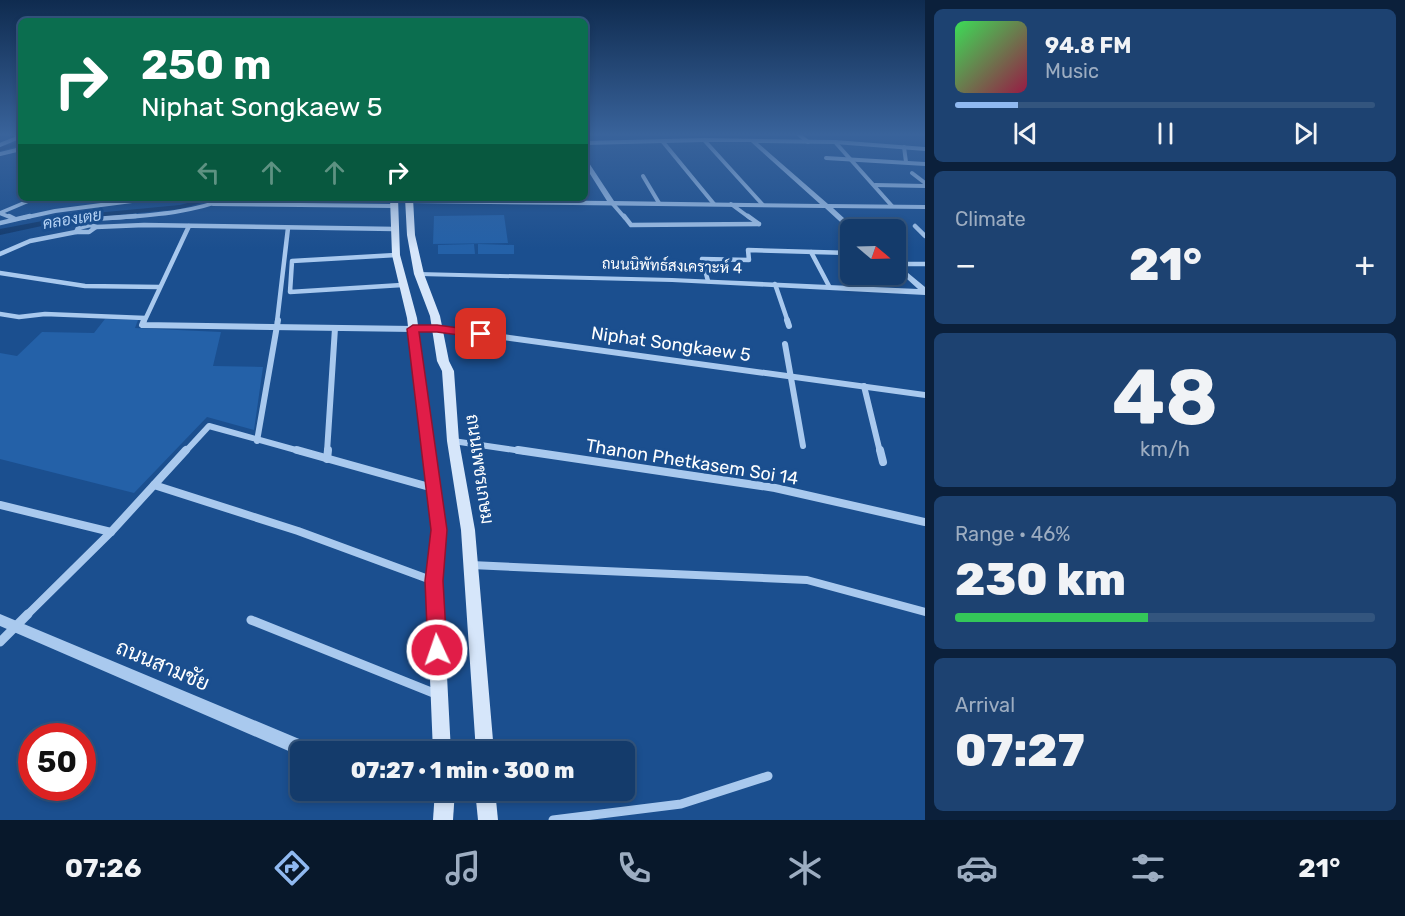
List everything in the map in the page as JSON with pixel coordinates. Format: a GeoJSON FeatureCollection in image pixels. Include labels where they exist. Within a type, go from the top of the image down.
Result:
{"type":"FeatureCollection","features":[{"type":"Feature","properties":{"kind":"main road","name":"ถนนเพชรเกษม"},"geometry":{"type":"LineString","coordinates":[[409,201],[411,235],[418,274],[437,328],[443,360],[448,372],[453,441],[468,530],[484,741]]}},
{"type":"Feature","properties":{"kind":"main road"},"geometry":{"type":"LineString","coordinates":[[394,202],[396,255],[412,318],[439,530],[434,581],[441,741]]}},
{"type":"Feature","properties":{"kind":"main road"},"geometry":{"type":"LineString","coordinates":[[444,801],[444,820]]}},
{"type":"Feature","properties":{"kind":"main road"},"geometry":{"type":"LineString","coordinates":[[486,801],[488,820]]}},
{"type":"Feature","properties":{"kind":"street"},"geometry":{"type":"LineString","coordinates":[[592,172],[612,203],[631,225],[759,225],[731,204]]}},
{"type":"Feature","properties":{"kind":"street"},"geometry":{"type":"LineString","coordinates":[[688,172],[714,204]]}},
{"type":"Feature","properties":{"kind":"street"},"geometry":{"type":"LineString","coordinates":[[734,172],[763,204]]}},
{"type":"Feature","properties":{"kind":"street"},"geometry":{"type":"LineString","coordinates":[[788,172],[841,219]]}},
{"type":"Feature","properties":{"kind":"street"},"geometry":{"type":"LineString","coordinates":[[863,172],[892,206]]}},
{"type":"Feature","properties":{"kind":"street"},"geometry":{"type":"LineString","coordinates":[[912,173],[925,185]]}},
{"type":"Feature","properties":{"kind":"street"},"geometry":{"type":"LineString","coordinates":[[643,176],[659,203]]}},
{"type":"Feature","properties":{"kind":"street"},"geometry":{"type":"LineString","coordinates":[[875,185],[925,185]]}},
{"type":"Feature","properties":{"kind":"street"},"geometry":{"type":"LineString","coordinates":[[0,213],[30,201]]}},
{"type":"Feature","properties":{"kind":"street"},"geometry":{"type":"LineString","coordinates":[[0,223],[133,201]]}},
{"type":"Feature","properties":{"kind":"street"},"geometry":{"type":"LineString","coordinates":[[82,220],[173,212],[220,201]]}},
{"type":"Feature","properties":{"kind":"street"},"geometry":{"type":"LineString","coordinates":[[255,205],[260,201]]}},
{"type":"Feature","properties":{"kind":"street"},"geometry":{"type":"LineString","coordinates":[[575,201],[925,207]]}},
{"type":"Feature","properties":{"kind":"street"},"geometry":{"type":"LineString","coordinates":[[213,204],[394,202]]}},
{"type":"Feature","properties":{"kind":"street"},"geometry":{"type":"LineString","coordinates":[[77,232],[81,227],[83,208]]}},
{"type":"Feature","properties":{"kind":"street"},"geometry":{"type":"LineString","coordinates":[[0,213],[15,219]]}},
{"type":"Feature","properties":{"kind":"street"},"geometry":{"type":"LineString","coordinates":[[82,220],[93,228]]}},
{"type":"Feature","properties":{"kind":"street"},"geometry":{"type":"LineString","coordinates":[[189,226],[142,325],[413,329]]}},
{"type":"Feature","properties":{"kind":"street"},"geometry":{"type":"LineString","coordinates":[[915,226],[925,236]]}},
{"type":"Feature","properties":{"kind":"street"},"geometry":{"type":"LineString","coordinates":[[81,227],[395,229]]}},
{"type":"Feature","properties":{"kind":"street"},"geometry":{"type":"LineString","coordinates":[[0,254],[30,242],[93,228]]}},
{"type":"Feature","properties":{"kind":"street"},"geometry":{"type":"LineString","coordinates":[[256,441],[282,294],[288,228]]}},
{"type":"Feature","properties":{"kind":"street"},"geometry":{"type":"LineString","coordinates":[[708,281],[702,259],[749,260],[748,250],[840,253]]}},
{"type":"Feature","properties":{"kind":"street"},"geometry":{"type":"LineString","coordinates":[[811,252],[829,286]]}},
{"type":"Feature","properties":{"kind":"street"},"geometry":{"type":"LineString","coordinates":[[396,255],[292,261],[290,292],[402,285]]}},
{"type":"Feature","properties":{"kind":"street"},"geometry":{"type":"LineString","coordinates":[[906,264],[925,264]]}},
{"type":"Feature","properties":{"kind":"street"},"geometry":{"type":"LineString","coordinates":[[0,273],[85,286],[159,287]]}},
{"type":"Feature","properties":{"kind":"street"},"geometry":{"type":"LineString","coordinates":[[906,273],[925,291]]}},
{"type":"Feature","properties":{"kind":"street","name":"ถนนนิพัทธ์สงเคราะห์ 4"},"geometry":{"type":"LineString","coordinates":[[418,274],[708,281],[925,291]]}},
{"type":"Feature","properties":{"kind":"street"},"geometry":{"type":"LineString","coordinates":[[775,284],[789,326]]}},
{"type":"Feature","properties":{"kind":"street"},"geometry":{"type":"LineString","coordinates":[[0,314],[19,317],[45,314],[145,318]]}},
{"type":"Feature","properties":{"kind":"street"},"geometry":{"type":"LineString","coordinates":[[327,459],[335,328]]}},
{"type":"Feature","properties":{"kind":"street","name":"Niphat Songkaew 5"},"geometry":{"type":"LineString","coordinates":[[413,329],[437,328],[925,395]]}},
{"type":"Feature","properties":{"kind":"street"},"geometry":{"type":"LineString","coordinates":[[785,344],[793,377],[803,446]]}},
{"type":"Feature","properties":{"kind":"street"},"geometry":{"type":"LineString","coordinates":[[864,386],[883,462]]}},
{"type":"Feature","properties":{"kind":"street"},"geometry":{"type":"LineString","coordinates":[[0,642],[111,532],[209,426],[256,441],[435,489]]}},
{"type":"Feature","properties":{"kind":"street","name":"Thanon Phetkasem Soi 14"},"geometry":{"type":"LineString","coordinates":[[453,441],[775,488],[925,522]]}},
{"type":"Feature","properties":{"kind":"street"},"geometry":{"type":"LineString","coordinates":[[154,485],[298,531],[434,581]]}},
{"type":"Feature","properties":{"kind":"street"},"geometry":{"type":"LineString","coordinates":[[0,505],[111,532]]}},
{"type":"Feature","properties":{"kind":"street"},"geometry":{"type":"LineString","coordinates":[[470,566],[807,580],[925,612]]}},
{"type":"Feature","properties":{"kind":"street","name":"ถนนสามชัย"},"geometry":{"type":"LineString","coordinates":[[0,620],[290,743]]}},
{"type":"Feature","properties":{"kind":"street"},"geometry":{"type":"LineString","coordinates":[[251,620],[439,696]]}},
{"type":"Feature","properties":{"kind":"street"},"geometry":{"type":"LineString","coordinates":[[553,820],[681,804],[768,776]]}},
{"type":"Feature","properties":{"kind":"shaded area"},"geometry":{"type":"Polygon","coordinates":[[[504,215],[508,243],[433,244],[434,216],[504,215]]]}},
{"type":"Feature","properties":{"kind":"shaded area"},"geometry":{"type":"Polygon","coordinates":[[[474,244],[475,254],[438,254],[438,245],[474,244]]]}},
{"type":"Feature","properties":{"kind":"shaded area"},"geometry":{"type":"Polygon","coordinates":[[[478,244],[514,245],[514,254],[478,254],[478,244]]]}},
{"type":"Feature","properties":{"kind":"shaded area"},"geometry":{"type":"Polygon","coordinates":[[[105,319],[138,320],[135,328],[221,332],[213,366],[263,367],[254,430],[207,417],[134,493],[0,459],[0,353],[17,356],[42,332],[94,333],[105,319]]]}},
{"type":"Feature","properties":{"kind":"waterway","name":"คลองเตย"},"geometry":{"type":"LineString","coordinates":[[0,232],[74,217],[180,207],[203,201]]}},
{"type":"Feature","properties":{"kind":"route"},"geometry":{"type":"LineString","coordinates":[[437,650],[434,581],[439,530],[413,329],[437,328],[481,334]]}}]}
